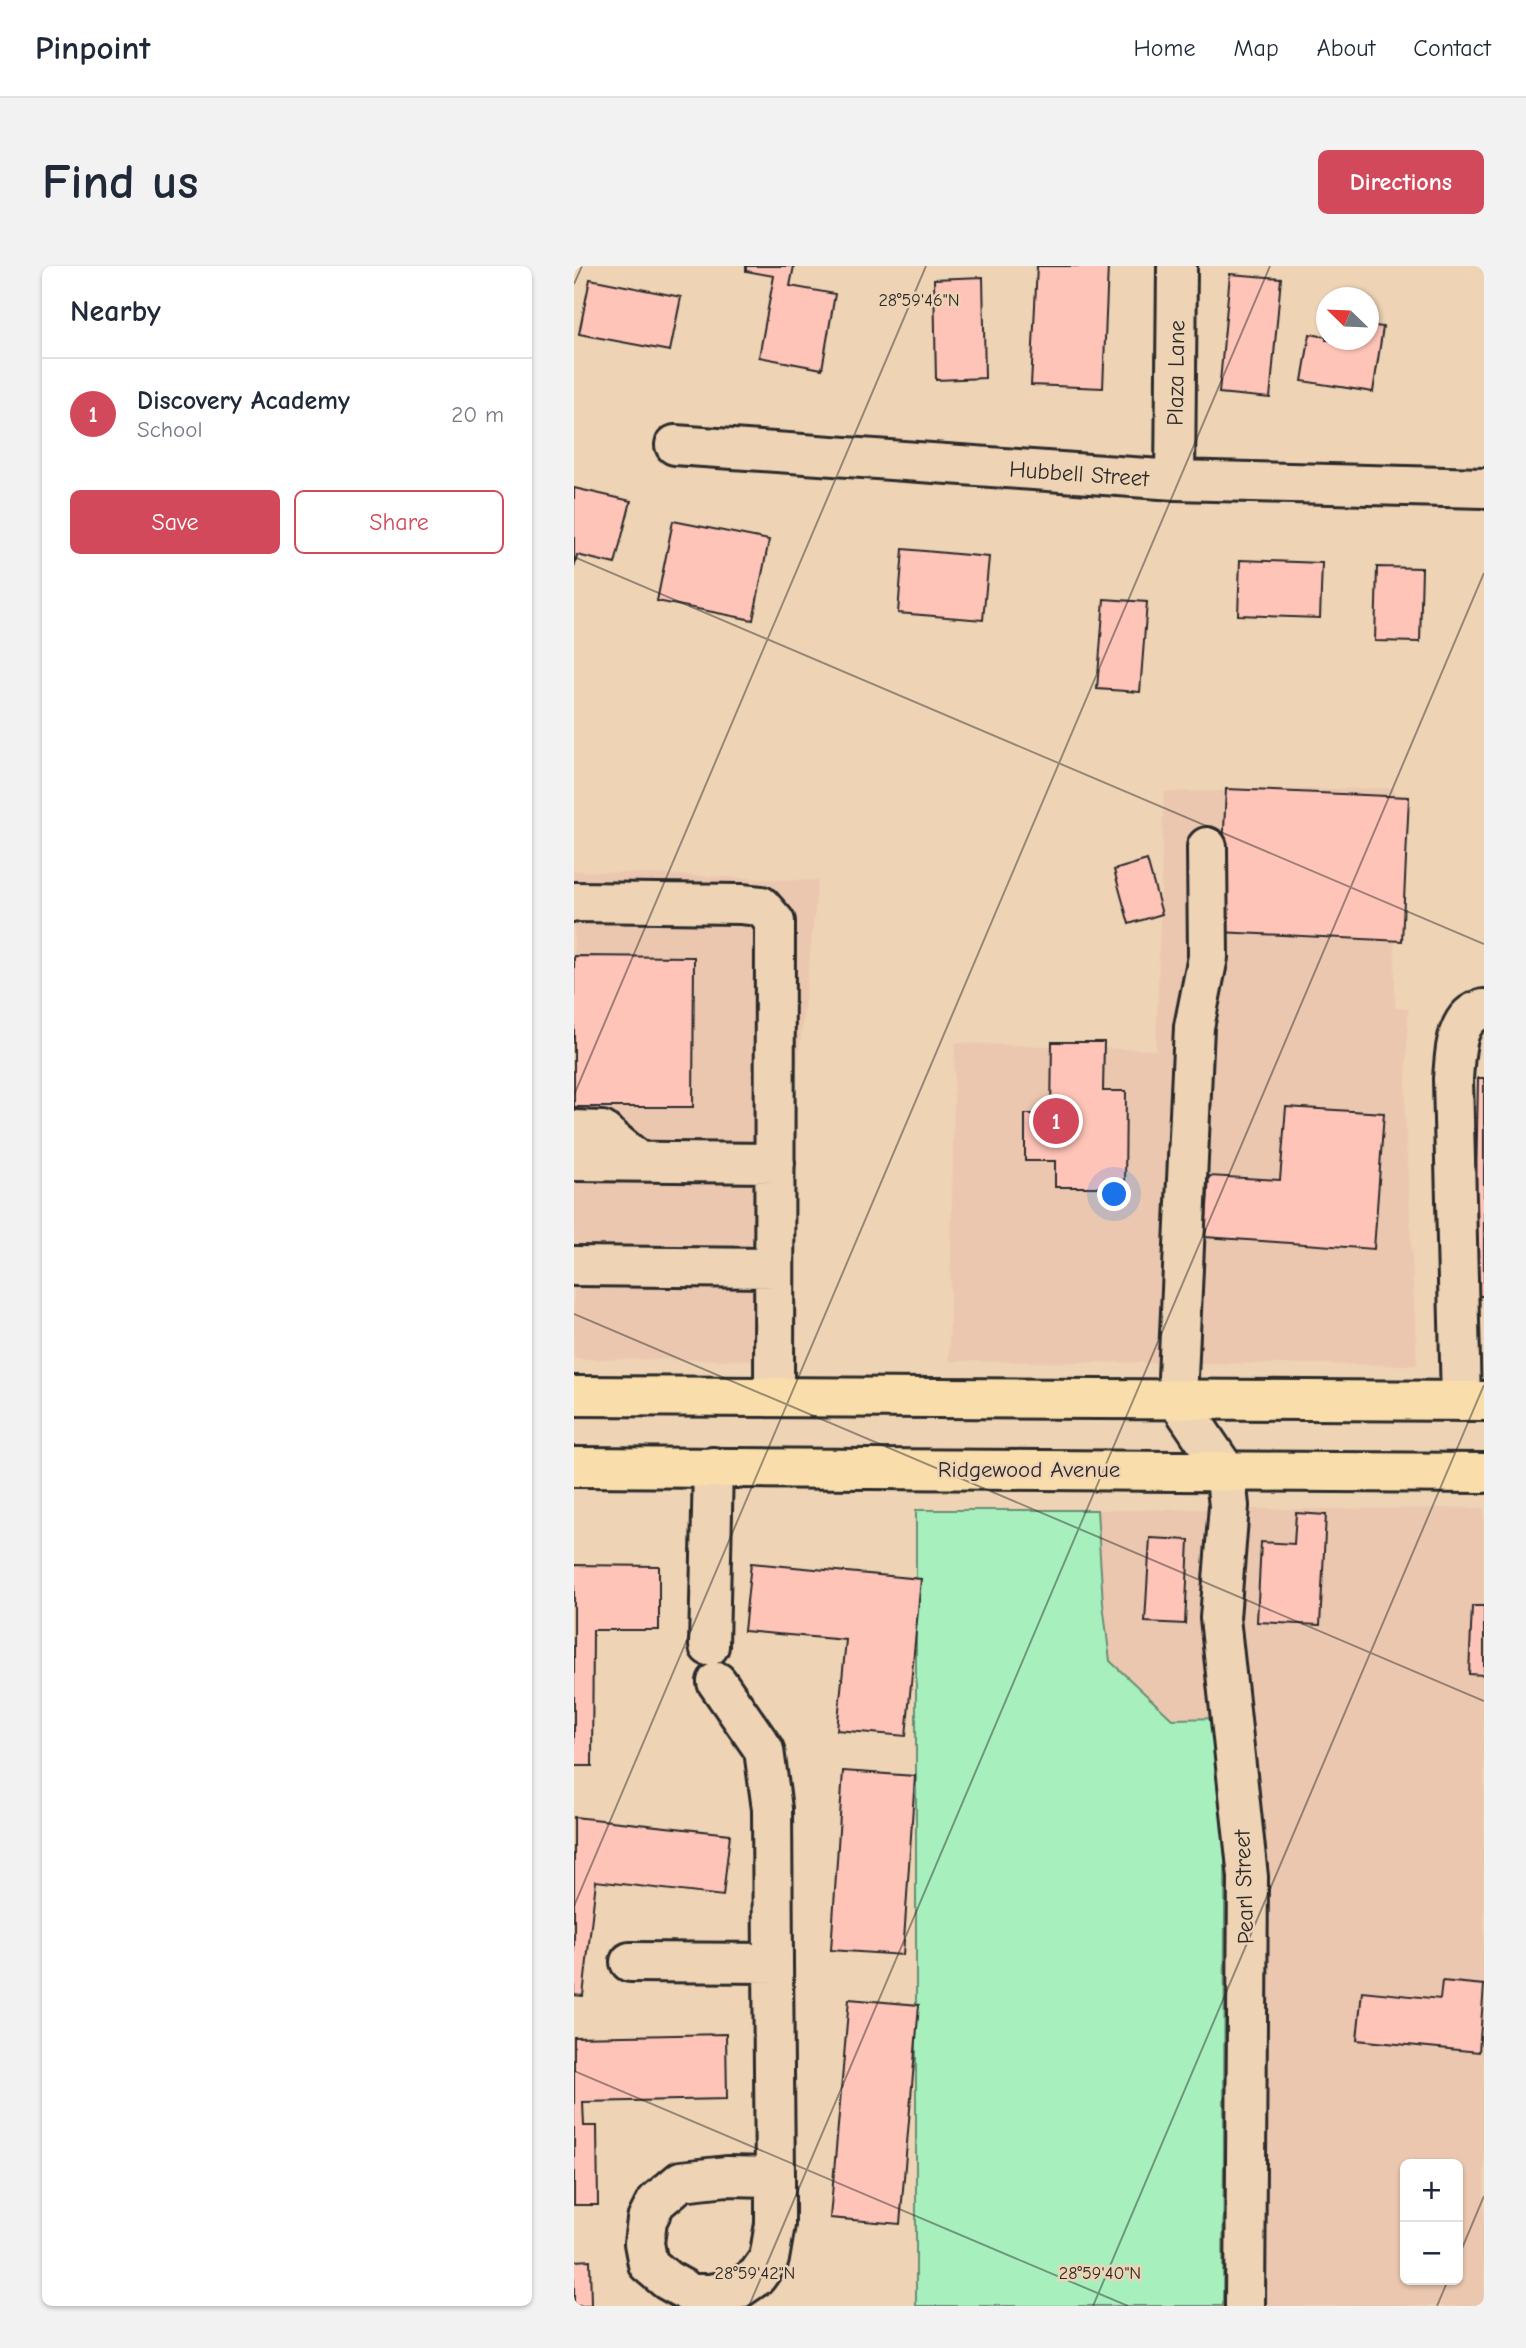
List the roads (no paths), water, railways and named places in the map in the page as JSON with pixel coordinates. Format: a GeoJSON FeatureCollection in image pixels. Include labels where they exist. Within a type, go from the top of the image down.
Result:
{"type":"FeatureCollection","features":[{"type":"Feature","properties":{"kind":"main road"},"geometry":{"type":"LineString","coordinates":[[574,1396],[1472,1401]]}},
{"type":"Feature","properties":{"kind":"main road","name":"Ridgewood Avenue"},"geometry":{"type":"LineString","coordinates":[[574,1467],[1484,1473]]}},
{"type":"Feature","properties":{"kind":"street","name":"Plaza Lane"},"geometry":{"type":"LineString","coordinates":[[1175,480],[1177,266]]}},
{"type":"Feature","properties":{"kind":"street","name":"Hubbell Street"},"geometry":{"type":"LineString","coordinates":[[675,445],[1175,480],[1484,488]]}},
{"type":"Feature","properties":{"kind":"street"},"geometry":{"type":"LineString","coordinates":[[1207,847],[1208,957],[1194,1027],[1177,1399],[1225,1470]]}},
{"type":"Feature","properties":{"kind":"street"},"geometry":{"type":"LineString","coordinates":[[574,902],[741,904],[761,906],[775,922],[774,1397]]}},
{"type":"Feature","properties":{"kind":"street"},"geometry":{"type":"LineString","coordinates":[[1472,1401],[1453,1079],[1456,1041],[1463,1025],[1478,1010],[1484,1009]]}},
{"type":"Feature","properties":{"kind":"street"},"geometry":{"type":"LineString","coordinates":[[574,1130],[602,1132],[638,1161]]}},
{"type":"Feature","properties":{"kind":"street"},"geometry":{"type":"LineString","coordinates":[[574,1161],[775,1163]]}},
{"type":"Feature","properties":{"kind":"street"},"geometry":{"type":"LineString","coordinates":[[574,1266],[774,1268]]}},
{"type":"Feature","properties":{"kind":"street"},"geometry":{"type":"LineString","coordinates":[[713,1467],[713,1664],[764,1750],[772,1809],[775,2177]]}},
{"type":"Feature","properties":{"kind":"street","name":"Pearl Street"},"geometry":{"type":"LineString","coordinates":[[1225,1470],[1229,1511],[1220,1618],[1248,1877],[1245,2306]]}},
{"type":"Feature","properties":{"kind":"street"},"geometry":{"type":"LineString","coordinates":[[630,1962],[773,1963]]}},
{"type":"Feature","properties":{"kind":"place","name":"Discovery Academy"},"geometry":{"type":"Point","coordinates":[1056,1121]}}]}
